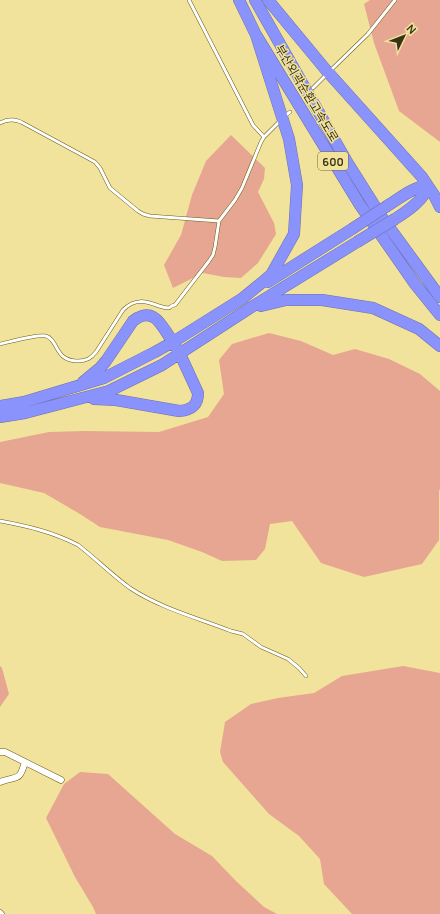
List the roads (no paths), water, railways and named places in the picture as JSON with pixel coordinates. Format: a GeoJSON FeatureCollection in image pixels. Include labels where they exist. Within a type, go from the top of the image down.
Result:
{"type":"FeatureCollection","features":[{"type":"Feature","properties":{"kind":"highway","name":"부산외곽순환고속도로"},"geometry":{"type":"LineString","coordinates":[[239,0],[256,35],[360,205],[415,284],[440,315]]}},
{"type":"Feature","properties":{"kind":"highway","name":"부산외곽순환고속도로"},"geometry":{"type":"LineString","coordinates":[[256,0],[348,162],[381,216],[440,297]]}},
{"type":"Feature","properties":{"kind":"highway"},"geometry":{"type":"LineString","coordinates":[[268,0],[326,70],[422,177],[440,207]]}},
{"type":"Feature","properties":{"kind":"highway"},"geometry":{"type":"LineString","coordinates":[[243,298],[271,275],[294,234],[297,185],[289,139],[256,35]]}},
{"type":"Feature","properties":{"kind":"highway"},"geometry":{"type":"LineString","coordinates":[[0,406],[24,402],[104,378],[155,352],[414,189],[427,186]]}},
{"type":"Feature","properties":{"kind":"highway"},"geometry":{"type":"LineString","coordinates":[[0,417],[24,413],[109,391],[162,365],[250,308],[408,210],[426,192],[427,186]]}},
{"type":"Feature","properties":{"kind":"highway"},"geometry":{"type":"LineString","coordinates":[[250,308],[286,300],[322,300],[373,308],[419,329],[440,346]]}},
{"type":"Feature","properties":{"kind":"highway"},"geometry":{"type":"LineString","coordinates":[[77,386],[100,368],[106,361],[130,324],[142,316],[152,316],[161,325],[180,353],[198,393],[198,399],[195,404],[186,411],[109,399],[79,399]]}},
{"type":"Feature","properties":{"kind":"street"},"geometry":{"type":"LineString","coordinates":[[0,752],[5,752],[61,780]]}},
{"type":"Feature","properties":{"kind":"street"},"geometry":{"type":"LineString","coordinates":[[0,782],[18,777],[23,771],[25,762]]}},
{"type":"Feature","properties":{"kind":"lane"},"geometry":{"type":"LineString","coordinates":[[189,0],[253,125],[264,137]]}},
{"type":"Feature","properties":{"kind":"lane"},"geometry":{"type":"LineString","coordinates":[[331,70],[368,34],[396,0]]}},
{"type":"Feature","properties":{"kind":"lane"},"geometry":{"type":"LineString","coordinates":[[314,88],[325,76]]}},
{"type":"Feature","properties":{"kind":"lane"},"geometry":{"type":"LineString","coordinates":[[286,115],[290,112]]}},
{"type":"Feature","properties":{"kind":"lane"},"geometry":{"type":"LineString","coordinates":[[0,123],[10,119],[22,122],[95,162],[100,168],[110,188],[143,214],[150,216],[219,221]]}},
{"type":"Feature","properties":{"kind":"lane"},"geometry":{"type":"LineString","coordinates":[[0,344],[37,336],[44,336],[49,338],[64,358],[70,360],[86,360],[92,357],[96,352],[123,310],[128,305],[138,302],[148,302],[165,308],[170,308],[175,305],[213,255],[219,221],[242,188],[264,137],[279,122]]}},
{"type":"Feature","properties":{"kind":"lane"},"geometry":{"type":"LineString","coordinates":[[0,521],[56,535],[73,542],[129,587],[146,598],[231,631],[243,634],[261,647],[288,659],[306,676]]}}]}
